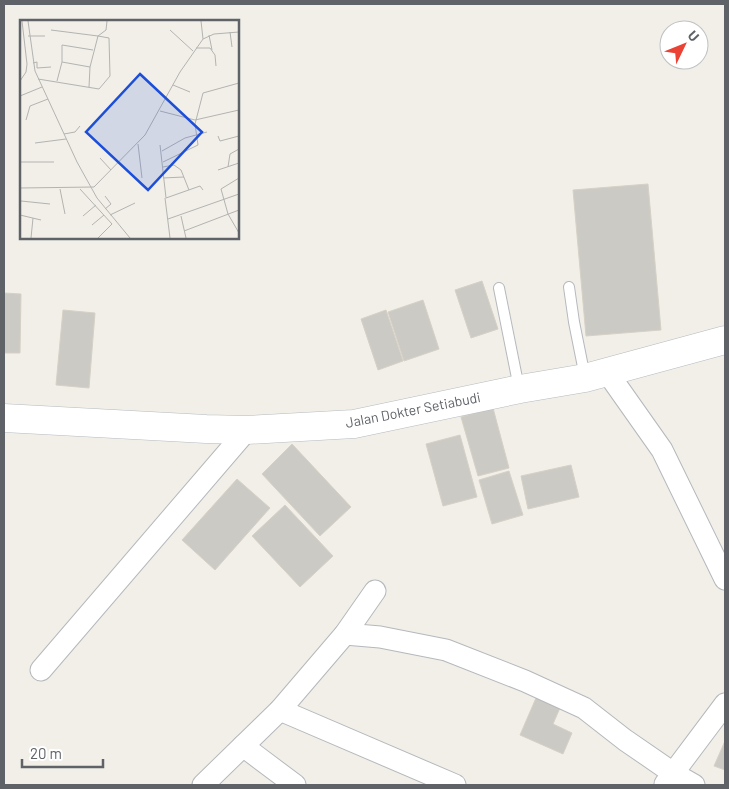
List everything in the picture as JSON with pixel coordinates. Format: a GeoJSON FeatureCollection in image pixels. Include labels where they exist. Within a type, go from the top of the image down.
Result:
{"type":"FeatureCollection","features":[{"type":"Feature","properties":{"kind":"street","name":"Jalan Dokter Setiabudi"},"geometry":{"type":"LineString","coordinates":[[4,418],[247,430],[354,424],[596,375],[725,340]]}},
{"type":"Feature","properties":{"kind":"street"},"geometry":{"type":"LineString","coordinates":[[596,375],[662,450],[725,579]]}},
{"type":"Feature","properties":{"kind":"street"},"geometry":{"type":"LineString","coordinates":[[40,670],[247,430]]}},
{"type":"Feature","properties":{"kind":"street"},"geometry":{"type":"LineString","coordinates":[[203,785],[280,710],[344,634],[375,591]]}},
{"type":"Feature","properties":{"kind":"street"},"geometry":{"type":"LineString","coordinates":[[344,634],[380,637],[446,650],[525,682],[584,708],[669,779],[694,785]]}},
{"type":"Feature","properties":{"kind":"street"},"geometry":{"type":"LineString","coordinates":[[669,779],[725,704]]}},
{"type":"Feature","properties":{"kind":"street"},"geometry":{"type":"LineString","coordinates":[[280,710],[455,785]]}},
{"type":"Feature","properties":{"kind":"street"},"geometry":{"type":"LineString","coordinates":[[243,746],[295,785]]}},
{"type":"Feature","properties":{"kind":"lane"},"geometry":{"type":"LineString","coordinates":[[570,287],[574,322],[596,375]]}},
{"type":"Feature","properties":{"kind":"lane"},"geometry":{"type":"LineString","coordinates":[[499,288],[520,389]]}},
{"type":"Feature","properties":{"kind":"building"},"geometry":{"type":"Polygon","coordinates":[[[648,184],[661,330],[586,336],[573,190],[648,184]]]}},
{"type":"Feature","properties":{"kind":"building"},"geometry":{"type":"Polygon","coordinates":[[[482,281],[498,329],[471,338],[455,290],[482,281]]]}},
{"type":"Feature","properties":{"kind":"building"},"geometry":{"type":"Polygon","coordinates":[[[4,293],[21,294],[20,353],[4,353],[4,293]]]}},
{"type":"Feature","properties":{"kind":"building"},"geometry":{"type":"Polygon","coordinates":[[[423,300],[439,349],[404,361],[388,312],[423,300]]]}},
{"type":"Feature","properties":{"kind":"building"},"geometry":{"type":"Polygon","coordinates":[[[63,310],[95,313],[89,388],[56,385],[63,310]]]}},
{"type":"Feature","properties":{"kind":"building"},"geometry":{"type":"Polygon","coordinates":[[[386,310],[403,361],[378,370],[361,319],[386,310]]]}},
{"type":"Feature","properties":{"kind":"building"},"geometry":{"type":"Polygon","coordinates":[[[493,408],[509,468],[478,476],[461,417],[493,408]]]}},
{"type":"Feature","properties":{"kind":"building"},"geometry":{"type":"Polygon","coordinates":[[[460,435],[477,497],[443,506],[426,444],[460,435]]]}},
{"type":"Feature","properties":{"kind":"building"},"geometry":{"type":"Polygon","coordinates":[[[292,444],[351,507],[320,536],[262,474],[292,444]]]}},
{"type":"Feature","properties":{"kind":"building"},"geometry":{"type":"Polygon","coordinates":[[[571,465],[579,497],[528,509],[521,476],[571,465]]]}},
{"type":"Feature","properties":{"kind":"building"},"geometry":{"type":"Polygon","coordinates":[[[509,471],[523,515],[492,524],[479,480],[509,471]]]}},
{"type":"Feature","properties":{"kind":"building"},"geometry":{"type":"Polygon","coordinates":[[[237,479],[270,508],[215,570],[182,540],[237,479]]]}},
{"type":"Feature","properties":{"kind":"building"},"geometry":{"type":"Polygon","coordinates":[[[285,505],[333,556],[300,587],[252,536],[285,505]]]}},
{"type":"Feature","properties":{"kind":"building"},"geometry":{"type":"Polygon","coordinates":[[[539,691],[563,701],[553,724],[572,733],[563,754],[520,735],[539,691]]]}},
{"type":"Feature","properties":{"kind":"building"},"geometry":{"type":"Polygon","coordinates":[[[725,741],[725,770],[714,766],[725,741]]]}}]}
